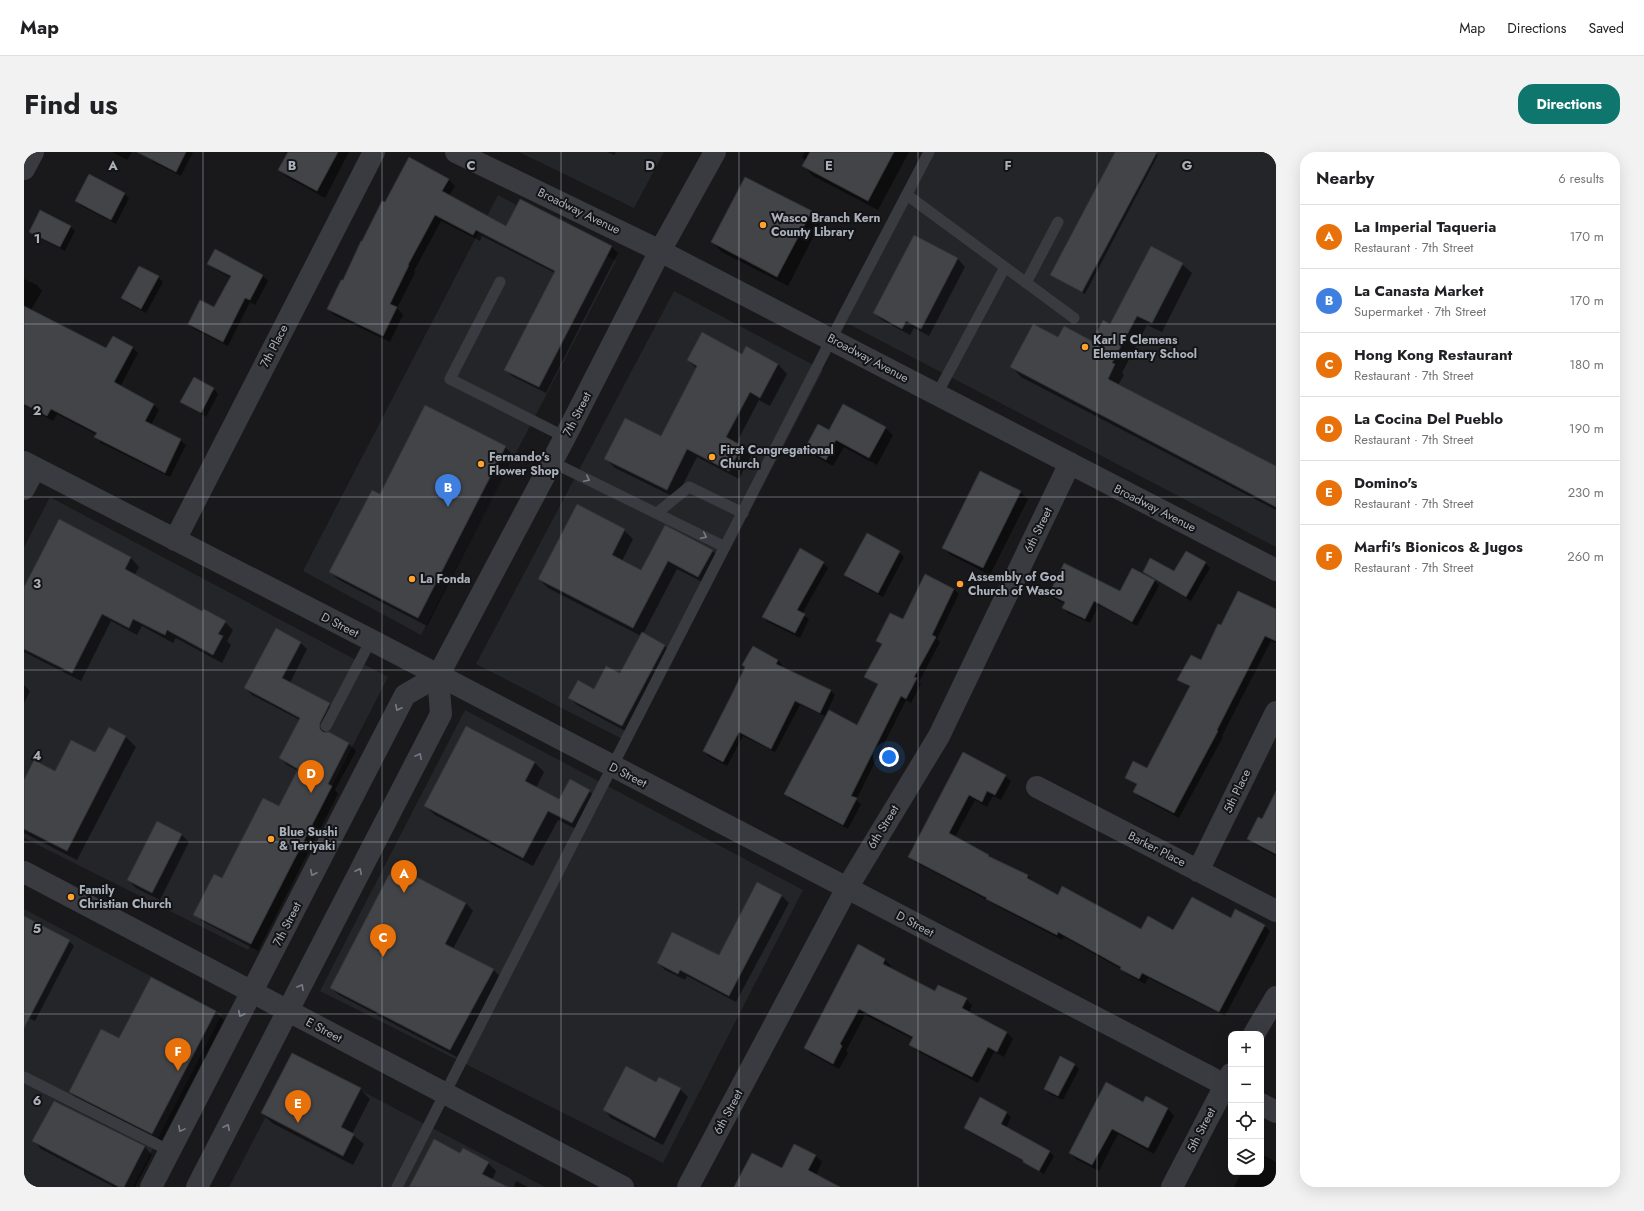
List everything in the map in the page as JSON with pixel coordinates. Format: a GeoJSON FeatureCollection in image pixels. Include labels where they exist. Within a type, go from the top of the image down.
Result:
{"type":"FeatureCollection","features":[{"type":"Feature","properties":{"kind":"street"},"geometry":{"type":"LineString","coordinates":[[24,169],[33,152]]}},
{"type":"Feature","properties":{"kind":"street","name":"7th Place"},"geometry":{"type":"LineString","coordinates":[[174,540],[374,152]]}},
{"type":"Feature","properties":{"kind":"street","name":"Broadway Avenue"},"geometry":{"type":"LineString","coordinates":[[456,152],[660,251],[1276,570]]}},
{"type":"Feature","properties":{"kind":"street","name":"7th Street"},"geometry":{"type":"LineString","coordinates":[[151,1187],[404,695],[438,676],[552,462],[660,251],[715,152]]}},
{"type":"Feature","properties":{"kind":"street","name":"6th Street"},"geometry":{"type":"LineString","coordinates":[[688,1187],[847,888],[939,736],[1070,463]]}},
{"type":"Feature","properties":{"kind":"street"},"geometry":{"type":"LineString","coordinates":[[24,489],[30,465]]}},
{"type":"Feature","properties":{"kind":"street","name":"D Street"},"geometry":{"type":"LineString","coordinates":[[30,465],[371,640],[847,888],[1228,1081]]}},
{"type":"Feature","properties":{"kind":"street"},"geometry":{"type":"LineString","coordinates":[[197,1187],[441,714],[438,676]]}},
{"type":"Feature","properties":{"kind":"street","name":"5th Place"},"geometry":{"type":"LineString","coordinates":[[1198,871],[1276,712]]}},
{"type":"Feature","properties":{"kind":"street","name":"Barker Place"},"geometry":{"type":"LineString","coordinates":[[1037,787],[1276,911]]}},
{"type":"Feature","properties":{"kind":"street","name":"E Street"},"geometry":{"type":"LineString","coordinates":[[24,872],[623,1187]]}},
{"type":"Feature","properties":{"kind":"street"},"geometry":{"type":"LineString","coordinates":[[1256,1031],[1276,997]]}},
{"type":"Feature","properties":{"kind":"street","name":"5th Street"},"geometry":{"type":"LineString","coordinates":[[1172,1187],[1228,1084]]}},
{"type":"Feature","properties":{"kind":"street"},"geometry":{"type":"LineString","coordinates":[[1264,1106],[1276,1112]]}},
{"type":"Feature","properties":{"kind":"lane"},"geometry":{"type":"LineString","coordinates":[[397,1187],[929,152]]}},
{"type":"Feature","properties":{"kind":"lane"},"geometry":{"type":"LineString","coordinates":[[907,195],[1074,318]]}},
{"type":"Feature","properties":{"kind":"lane"},"geometry":{"type":"LineString","coordinates":[[1026,283],[1058,222]]}},
{"type":"Feature","properties":{"kind":"lane"},"geometry":{"type":"LineString","coordinates":[[937,394],[1005,267]]}},
{"type":"Feature","properties":{"kind":"lane"},"geometry":{"type":"LineString","coordinates":[[500,282],[450,379],[565,437]]}},
{"type":"Feature","properties":{"kind":"lane"},"geometry":{"type":"LineString","coordinates":[[552,462],[726,547]]}},
{"type":"Feature","properties":{"kind":"lane"},"geometry":{"type":"LineString","coordinates":[[657,513],[690,487],[743,513]]}},
{"type":"Feature","properties":{"kind":"lane"},"geometry":{"type":"LineString","coordinates":[[326,726],[371,640]]}},
{"type":"Feature","properties":{"kind":"lane"},"geometry":{"type":"LineString","coordinates":[[24,1077],[170,1151]]}},
{"type":"Feature","properties":{"kind":"shaded area"},"geometry":{"type":"Polygon","coordinates":[[[519,152],[664,152],[634,208],[519,152]]]}},
{"type":"Feature","properties":{"kind":"shaded area","name":"Karl F Clemens Elementary School"},"geometry":{"type":"Polygon","coordinates":[[[929,152],[1276,152],[1276,547],[841,320],[929,152]]]}},
{"type":"Feature","properties":{"kind":"shaded area"},"geometry":{"type":"Polygon","coordinates":[[[498,195],[616,261],[421,635],[303,571],[498,195]]]}},
{"type":"Feature","properties":{"kind":"shaded area"},"geometry":{"type":"Polygon","coordinates":[[[674,291],[823,370],[630,743],[476,664],[674,291]]]}},
{"type":"Feature","properties":{"kind":"shaded area"},"geometry":{"type":"Polygon","coordinates":[[[50,497],[388,677],[248,950],[24,838],[24,547],[50,497]]]}},
{"type":"Feature","properties":{"kind":"shaded area"},"geometry":{"type":"Polygon","coordinates":[[[465,710],[803,890],[663,1163],[320,991],[465,710]]]}},
{"type":"Feature","properties":{"kind":"shaded area"},"geometry":{"type":"Polygon","coordinates":[[[24,909],[222,1014],[133,1187],[24,1187],[24,909]]]}},
{"type":"Feature","properties":{"kind":"shaded area"},"geometry":{"type":"Polygon","coordinates":[[[297,1057],[545,1187],[229,1187],[297,1057]]]}},
{"type":"Feature","properties":{"kind":"building"},"geometry":{"type":"Polygon","coordinates":[[[137,152],[186,152],[176,172],[137,152]]]}},
{"type":"Feature","properties":{"kind":"building"},"geometry":{"type":"Polygon","coordinates":[[[288,152],[338,152],[317,191],[278,170],[288,152]]]}},
{"type":"Feature","properties":{"kind":"building"},"geometry":{"type":"Polygon","coordinates":[[[810,152],[894,152],[868,201],[802,166],[810,152]]]}},
{"type":"Feature","properties":{"kind":"building"},"geometry":{"type":"Polygon","coordinates":[[[1115,152],[1157,152],[1082,292],[1050,275],[1115,152]]]}},
{"type":"Feature","properties":{"kind":"building"},"geometry":{"type":"Polygon","coordinates":[[[409,157],[449,179],[442,191],[506,226],[520,199],[612,246],[539,387],[504,370],[555,271],[476,230],[473,235],[435,215],[408,265],[390,304],[397,307],[383,336],[327,309],[382,201],[385,202],[409,157]]]}},
{"type":"Feature","properties":{"kind":"building"},"geometry":{"type":"Polygon","coordinates":[[[89,174],[125,193],[111,220],[75,201],[89,174]]]}},
{"type":"Feature","properties":{"kind":"building"},"geometry":{"type":"Polygon","coordinates":[[[745,177],[812,211],[777,277],[711,242],[745,177]]]}},
{"type":"Feature","properties":{"kind":"building"},"geometry":{"type":"Polygon","coordinates":[[[40,210],[71,226],[60,247],[29,232],[40,210]]]}},
{"type":"Feature","properties":{"kind":"building"},"geometry":{"type":"Polygon","coordinates":[[[914,235],[958,258],[921,329],[906,321],[902,329],[873,313],[914,235]]]}},
{"type":"Feature","properties":{"kind":"building"},"geometry":{"type":"Polygon","coordinates":[[[1151,246],[1183,263],[1152,323],[1137,316],[1112,363],[1115,364],[1108,379],[1276,466],[1276,507],[1010,367],[1033,324],[1058,337],[1064,326],[1092,341],[1103,320],[1110,324],[1151,246]]]}},
{"type":"Feature","properties":{"kind":"building"},"geometry":{"type":"Polygon","coordinates":[[[215,249],[263,275],[250,300],[245,298],[223,342],[188,324],[200,300],[214,307],[231,276],[207,264],[215,249]]]}},
{"type":"Feature","properties":{"kind":"building"},"geometry":{"type":"Polygon","coordinates":[[[139,266],[159,276],[141,309],[121,298],[139,266]]]}},
{"type":"Feature","properties":{"kind":"building"},"geometry":{"type":"Polygon","coordinates":[[[24,306],[106,348],[113,336],[133,347],[114,382],[154,404],[145,421],[181,439],[165,473],[94,437],[97,433],[51,409],[47,416],[24,404],[24,306]]]}},
{"type":"Feature","properties":{"kind":"building"},"geometry":{"type":"Polygon","coordinates":[[[702,332],[742,354],[746,346],[778,364],[760,398],[750,392],[726,437],[742,446],[729,471],[687,449],[667,490],[604,459],[625,418],[661,436],[697,366],[687,360],[702,332]]]}},
{"type":"Feature","properties":{"kind":"building"},"geometry":{"type":"Polygon","coordinates":[[[194,377],[214,388],[201,413],[180,402],[194,377]]]}},
{"type":"Feature","properties":{"kind":"building"},"geometry":{"type":"Polygon","coordinates":[[[843,404],[886,427],[869,458],[836,440],[826,460],[805,448],[818,424],[829,430],[843,404]]]}},
{"type":"Feature","properties":{"kind":"building"},"geometry":{"type":"Polygon","coordinates":[[[425,405],[506,446],[418,618],[329,572],[372,490],[380,494],[425,405]]]}},
{"type":"Feature","properties":{"kind":"building"},"geometry":{"type":"Polygon","coordinates":[[[980,471],[1021,491],[983,568],[942,548],[980,471]]]}},
{"type":"Feature","properties":{"kind":"building"},"geometry":{"type":"Polygon","coordinates":[[[577,504],[625,529],[612,555],[641,570],[665,525],[713,550],[698,577],[668,561],[633,628],[538,579],[577,504]]]}},
{"type":"Feature","properties":{"kind":"building"},"geometry":{"type":"Polygon","coordinates":[[[59,519],[131,557],[125,569],[202,611],[204,609],[226,621],[218,634],[223,636],[213,655],[167,630],[165,635],[133,619],[129,628],[102,614],[72,673],[24,649],[24,587],[59,519]]]}},
{"type":"Feature","properties":{"kind":"building"},"geometry":{"type":"Polygon","coordinates":[[[867,533],[900,551],[878,593],[844,575],[867,533]]]}},
{"type":"Feature","properties":{"kind":"building"},"geometry":{"type":"Polygon","coordinates":[[[800,548],[824,562],[797,610],[805,614],[795,633],[762,617],[800,548]]]}},
{"type":"Feature","properties":{"kind":"building"},"geometry":{"type":"Polygon","coordinates":[[[1186,551],[1206,562],[1186,597],[1143,572],[1150,558],[1174,571],[1186,551]]]}},
{"type":"Feature","properties":{"kind":"building"},"geometry":{"type":"Polygon","coordinates":[[[1064,563],[1120,591],[1132,568],[1155,580],[1132,622],[1094,601],[1085,619],[1062,608],[1065,602],[1049,594],[1064,563]]]}},
{"type":"Feature","properties":{"kind":"building"},"geometry":{"type":"Polygon","coordinates":[[[925,574],[954,589],[932,635],[936,637],[914,677],[917,678],[906,699],[901,696],[851,796],[857,798],[843,825],[784,794],[829,710],[857,725],[878,684],[864,677],[882,644],[876,641],[890,613],[903,619],[925,574]]]}},
{"type":"Feature","properties":{"kind":"building"},"geometry":{"type":"Polygon","coordinates":[[[1238,591],[1276,609],[1276,641],[1265,636],[1217,730],[1218,731],[1174,813],[1133,792],[1137,784],[1125,778],[1133,761],[1147,768],[1190,686],[1177,680],[1191,655],[1201,660],[1218,624],[1221,625],[1238,591]]]}},
{"type":"Feature","properties":{"kind":"building"},"geometry":{"type":"Polygon","coordinates":[[[276,628],[301,642],[282,678],[330,703],[320,723],[320,729],[323,732],[329,732],[349,743],[328,784],[332,786],[251,944],[193,915],[214,874],[222,878],[263,798],[279,806],[298,769],[279,758],[300,718],[244,688],[276,628]]]}},
{"type":"Feature","properties":{"kind":"building"},"geometry":{"type":"Polygon","coordinates":[[[642,632],[665,645],[622,726],[568,698],[578,680],[594,689],[606,666],[620,673],[642,632]]]}},
{"type":"Feature","properties":{"kind":"building"},"geometry":{"type":"Polygon","coordinates":[[[753,646],[778,660],[776,664],[831,690],[820,713],[795,701],[771,749],[739,732],[723,762],[703,751],[745,667],[742,665],[753,646]]]}},
{"type":"Feature","properties":{"kind":"building"},"geometry":{"type":"Polygon","coordinates":[[[466,726],[535,762],[525,781],[559,799],[570,779],[590,790],[572,823],[548,811],[523,858],[424,806],[466,726]]]}},
{"type":"Feature","properties":{"kind":"building"},"geometry":{"type":"Polygon","coordinates":[[[109,727],[126,736],[67,851],[24,829],[24,780],[34,760],[55,771],[71,740],[95,752],[109,727]]]}},
{"type":"Feature","properties":{"kind":"building"},"geometry":{"type":"Polygon","coordinates":[[[963,752],[1006,775],[995,795],[987,791],[982,802],[969,795],[949,833],[989,855],[988,856],[1028,875],[1027,878],[1058,895],[1062,886],[1141,929],[1148,916],[1173,930],[1192,897],[1231,918],[1235,909],[1265,925],[1219,1012],[1142,973],[1139,979],[1120,969],[1121,967],[1058,932],[1057,935],[908,857],[963,752]]]}},
{"type":"Feature","properties":{"kind":"building"},"geometry":{"type":"Polygon","coordinates":[[[1276,791],[1276,854],[1247,839],[1258,817],[1262,819],[1276,791]]]}},
{"type":"Feature","properties":{"kind":"building"},"geometry":{"type":"Polygon","coordinates":[[[157,821],[182,834],[152,893],[127,880],[157,821]]]}},
{"type":"Feature","properties":{"kind":"building"},"geometry":{"type":"Polygon","coordinates":[[[394,865],[466,903],[445,944],[494,969],[450,1050],[330,988],[394,865]]]}},
{"type":"Feature","properties":{"kind":"building"},"geometry":{"type":"Polygon","coordinates":[[[757,882],[782,895],[729,996],[680,970],[678,974],[657,963],[672,932],[719,955],[757,882]]]}},
{"type":"Feature","properties":{"kind":"building"},"geometry":{"type":"Polygon","coordinates":[[[24,916],[70,940],[24,1028],[24,916]]]}},
{"type":"Feature","properties":{"kind":"building"},"geometry":{"type":"Polygon","coordinates":[[[858,944],[885,959],[883,964],[935,991],[938,985],[967,998],[962,1008],[1007,1032],[997,1052],[988,1047],[972,1077],[909,1045],[913,1037],[859,1009],[840,1044],[842,1046],[833,1064],[804,1048],[858,944]]]}},
{"type":"Feature","properties":{"kind":"building"},"geometry":{"type":"Polygon","coordinates":[[[151,977],[216,1011],[152,1134],[69,1092],[101,1029],[119,1038],[151,977]]]}},
{"type":"Feature","properties":{"kind":"building"},"geometry":{"type":"Polygon","coordinates":[[[292,1053],[361,1088],[341,1127],[354,1134],[343,1156],[261,1113],[292,1053]]]}},
{"type":"Feature","properties":{"kind":"building"},"geometry":{"type":"Polygon","coordinates":[[[1060,1056],[1075,1064],[1058,1096],[1044,1089],[1060,1056]]]}},
{"type":"Feature","properties":{"kind":"building"},"geometry":{"type":"Polygon","coordinates":[[[626,1066],[656,1082],[659,1077],[681,1088],[655,1138],[603,1110],[626,1066]]]}},
{"type":"Feature","properties":{"kind":"building"},"geometry":{"type":"Polygon","coordinates":[[[1106,1082],[1143,1102],[1146,1096],[1168,1108],[1148,1148],[1112,1129],[1092,1165],[1069,1153],[1106,1082]]]}},
{"type":"Feature","properties":{"kind":"building"},"geometry":{"type":"Polygon","coordinates":[[[980,1097],[1007,1112],[1001,1124],[1050,1151],[1039,1171],[1023,1162],[1023,1160],[964,1128],[980,1097]]]}},
{"type":"Feature","properties":{"kind":"building"},"geometry":{"type":"Polygon","coordinates":[[[54,1101],[145,1146],[124,1187],[119,1187],[32,1141],[54,1101]]]}},
{"type":"Feature","properties":{"kind":"building"},"geometry":{"type":"Polygon","coordinates":[[[434,1139],[460,1153],[463,1148],[489,1162],[482,1174],[508,1187],[409,1187],[434,1139]]]}},
{"type":"Feature","properties":{"kind":"building"},"geometry":{"type":"Polygon","coordinates":[[[794,1144],[816,1155],[808,1170],[840,1187],[734,1187],[752,1153],[782,1168],[794,1144]]]}},
{"type":"Feature","properties":{"kind":"place","name":"Wasco Branch Kern County Library"},"geometry":{"type":"Point","coordinates":[763,225]}},
{"type":"Feature","properties":{"kind":"place","name":"Karl F Clemens Elementary School"},"geometry":{"type":"Point","coordinates":[1085,347]}},
{"type":"Feature","properties":{"kind":"place","name":"First Congregational Church"},"geometry":{"type":"Point","coordinates":[712,457]}},
{"type":"Feature","properties":{"kind":"place","name":"Fernando's Flower Shop"},"geometry":{"type":"Point","coordinates":[481,464]}},
{"type":"Feature","properties":{"kind":"place","name":"La Canasta Market"},"geometry":{"type":"Point","coordinates":[448,507]}},
{"type":"Feature","properties":{"kind":"place","name":"La Fonda"},"geometry":{"type":"Point","coordinates":[412,579]}},
{"type":"Feature","properties":{"kind":"place","name":"Assembly of God Church of Wasco"},"geometry":{"type":"Point","coordinates":[960,584]}},
{"type":"Feature","properties":{"kind":"place","name":"La Cocina Del Pueblo"},"geometry":{"type":"Point","coordinates":[311,793]}},
{"type":"Feature","properties":{"kind":"place","name":"Blue Sushi & Teriyaki"},"geometry":{"type":"Point","coordinates":[271,839]}},
{"type":"Feature","properties":{"kind":"place","name":"La Imperial Taqueria"},"geometry":{"type":"Point","coordinates":[404,893]}},
{"type":"Feature","properties":{"kind":"place","name":"Family Christian Church"},"geometry":{"type":"Point","coordinates":[71,897]}},
{"type":"Feature","properties":{"kind":"place","name":"Hong Kong Restaurant"},"geometry":{"type":"Point","coordinates":[383,957]}},
{"type":"Feature","properties":{"kind":"place","name":"Marfi's Bionicos & Jugos"},"geometry":{"type":"Point","coordinates":[178,1071]}},
{"type":"Feature","properties":{"kind":"place","name":"Domino's"},"geometry":{"type":"Point","coordinates":[298,1123]}}]}
